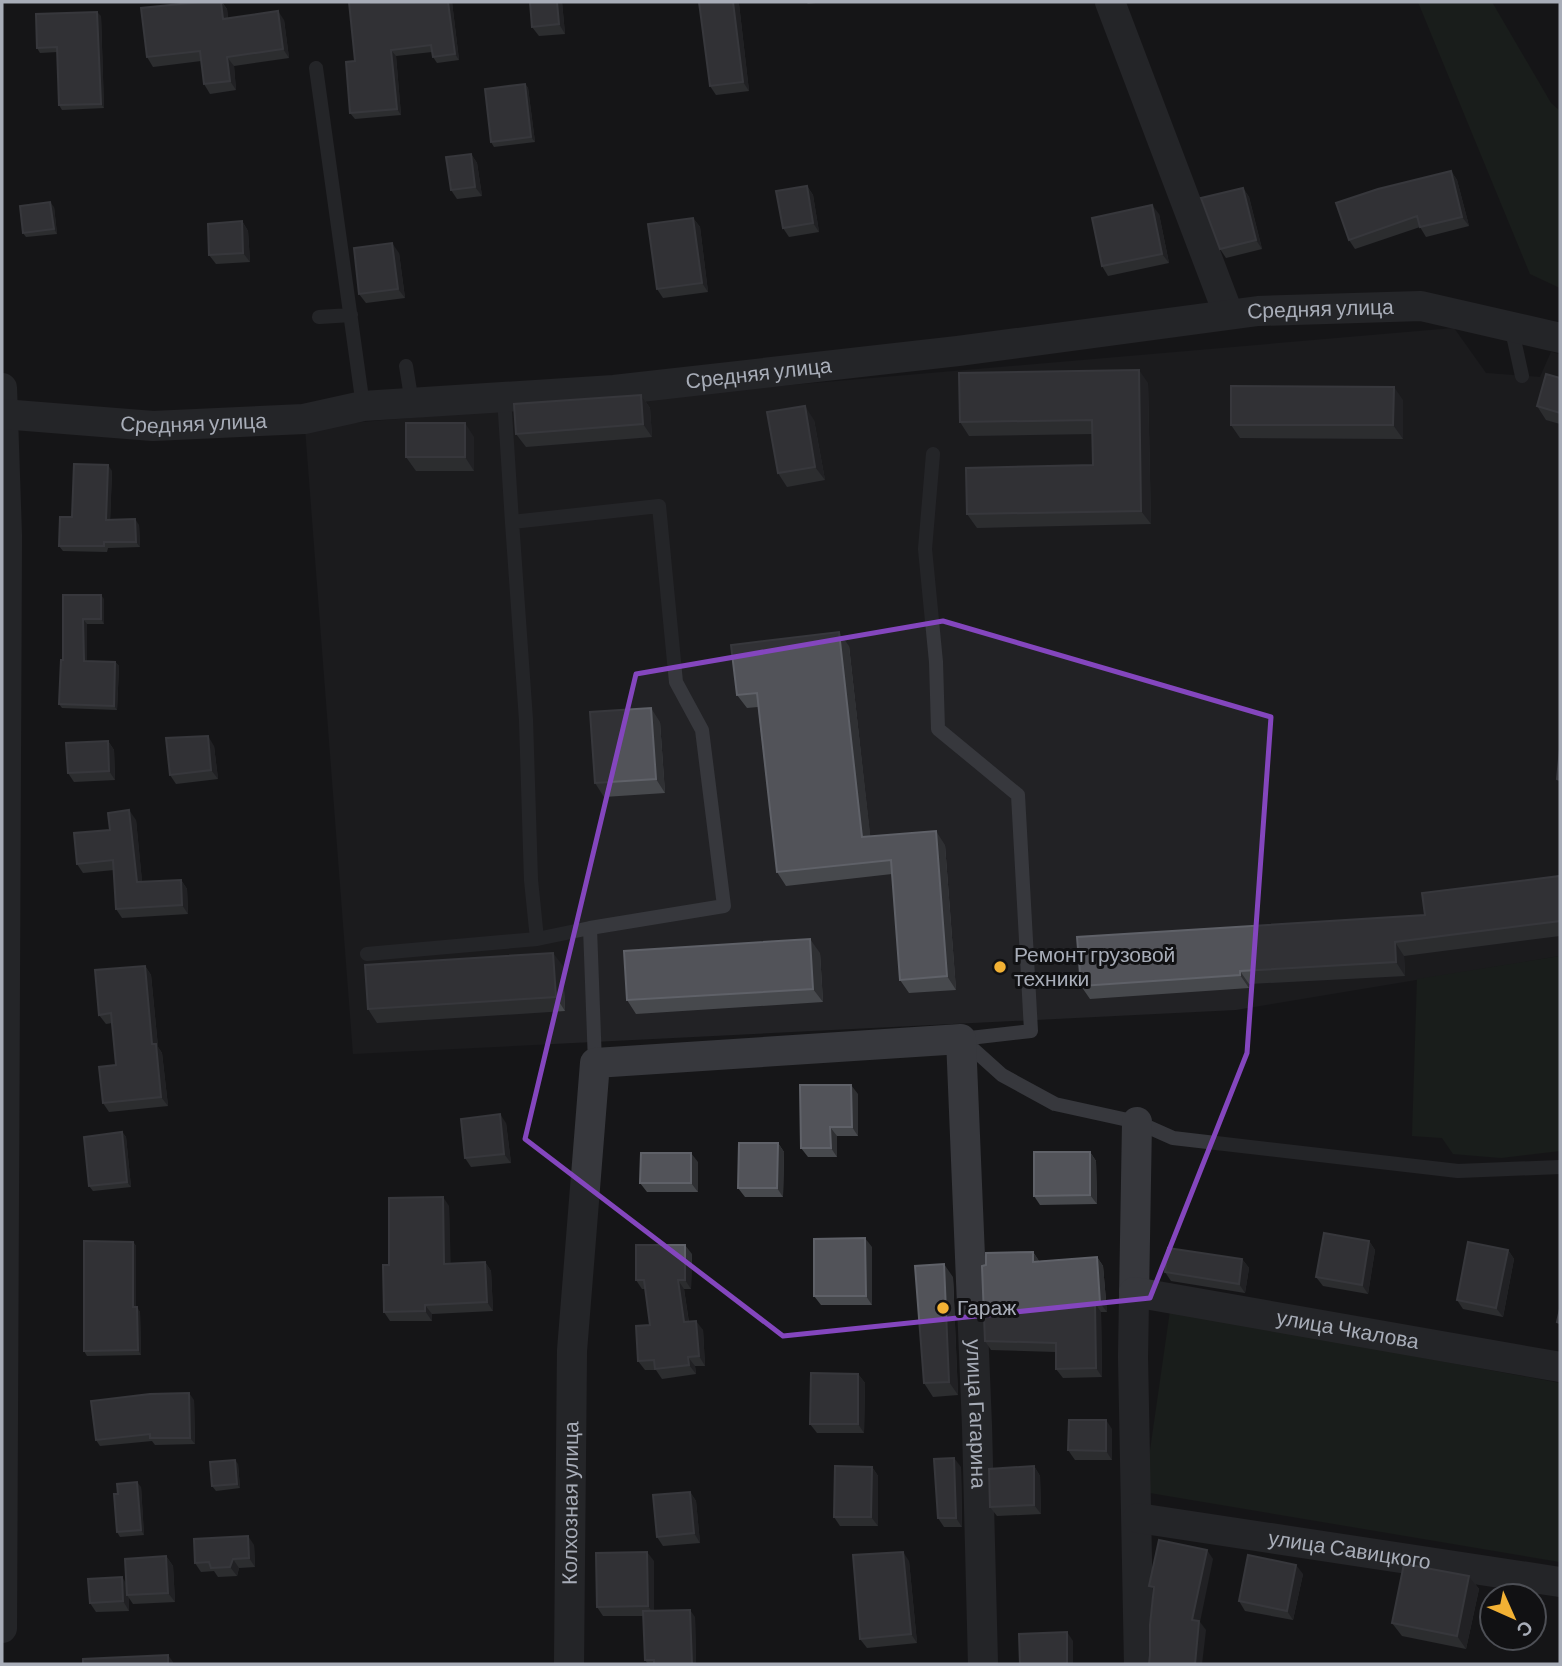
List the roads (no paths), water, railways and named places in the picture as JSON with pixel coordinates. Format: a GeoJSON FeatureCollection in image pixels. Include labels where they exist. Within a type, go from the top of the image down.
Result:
{"type":"FeatureCollection","features":[{"type":"Feature","properties":{"kind":"street"},"geometry":{"type":"LineString","coordinates":[[1110,2],[1228,313]]}},
{"type":"Feature","properties":{"kind":"street","name":"Средняя улица"},"geometry":{"type":"LineString","coordinates":[[2,405],[153,426],[304,419],[363,406],[614,390],[958,351],[1228,313],[1421,306],[1560,338]]}},
{"type":"Feature","properties":{"kind":"street"},"geometry":{"type":"LineString","coordinates":[[2,405],[7,564],[2,1628]]}},
{"type":"Feature","properties":{"kind":"street"},"geometry":{"type":"LineString","coordinates":[[595,1063],[961,1039]]}},
{"type":"Feature","properties":{"kind":"street","name":"улица Гагарина"},"geometry":{"type":"LineString","coordinates":[[961,1039],[984,1664]]}},
{"type":"Feature","properties":{"kind":"street","name":"Колхозная улица"},"geometry":{"type":"LineString","coordinates":[[569,1664],[572,1351],[575,1340],[595,1063]]}},
{"type":"Feature","properties":{"kind":"street"},"geometry":{"type":"LineString","coordinates":[[1137,1122],[1134,1371],[1139,1664]]}},
{"type":"Feature","properties":{"kind":"street","name":"улица Чкалова"},"geometry":{"type":"LineString","coordinates":[[1134,1292],[1560,1367]]}},
{"type":"Feature","properties":{"kind":"street","name":"улица Савицкого"},"geometry":{"type":"LineString","coordinates":[[1138,1518],[1560,1581]]}},
{"type":"Feature","properties":{"kind":"lane"},"geometry":{"type":"LineString","coordinates":[[316,68],[363,406]]}},
{"type":"Feature","properties":{"kind":"lane"},"geometry":{"type":"LineString","coordinates":[[319,317],[351,315]]}},
{"type":"Feature","properties":{"kind":"lane"},"geometry":{"type":"LineString","coordinates":[[1511,326],[1522,376]]}},
{"type":"Feature","properties":{"kind":"lane"},"geometry":{"type":"LineString","coordinates":[[406,366],[412,402]]}},
{"type":"Feature","properties":{"kind":"lane"},"geometry":{"type":"LineString","coordinates":[[504,397],[526,720],[531,880],[537,939]]}},
{"type":"Feature","properties":{"kind":"lane"},"geometry":{"type":"LineString","coordinates":[[933,454],[925,548],[936,662],[938,729],[1018,795],[1031,1031],[961,1039]]}},
{"type":"Feature","properties":{"kind":"lane"},"geometry":{"type":"LineString","coordinates":[[367,954],[537,939],[724,906],[702,730],[676,682],[659,506],[512,522]]}},
{"type":"Feature","properties":{"kind":"lane"},"geometry":{"type":"LineString","coordinates":[[590,928],[595,1063]]}},
{"type":"Feature","properties":{"kind":"lane"},"geometry":{"type":"LineString","coordinates":[[961,1039],[1002,1075],[1055,1104],[1137,1122],[1173,1138],[1458,1171],[1560,1167]]}},
{"type":"Feature","properties":{"kind":"place","name":"Ремонт грузовой техники"},"geometry":{"type":"Point","coordinates":[1000,967]}},
{"type":"Feature","properties":{"kind":"place","name":"Гараж"},"geometry":{"type":"Point","coordinates":[943,1308]}}]}
